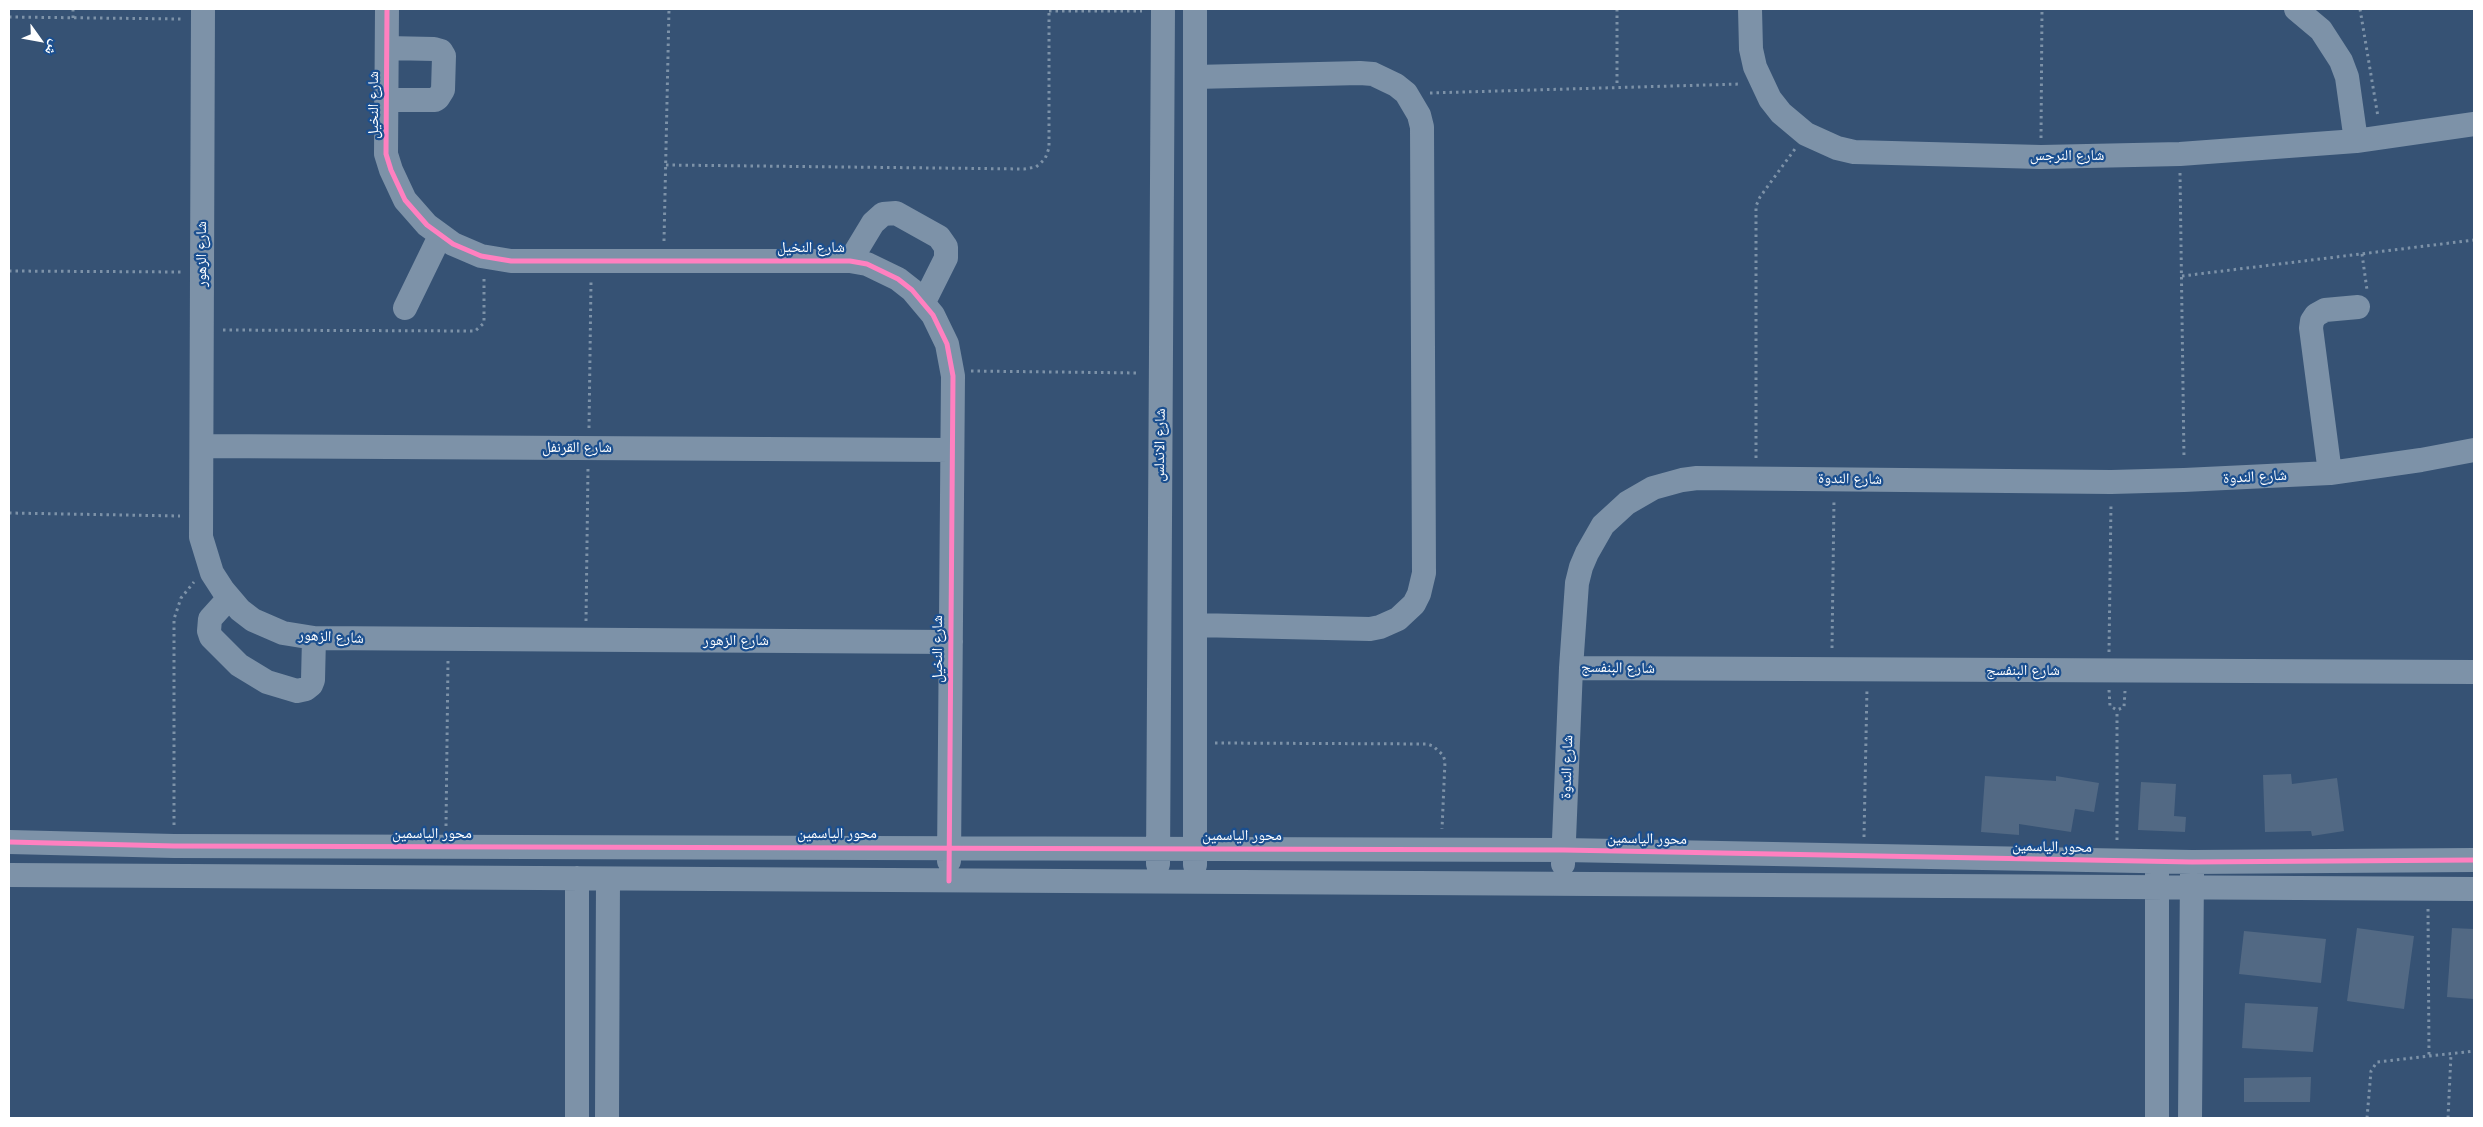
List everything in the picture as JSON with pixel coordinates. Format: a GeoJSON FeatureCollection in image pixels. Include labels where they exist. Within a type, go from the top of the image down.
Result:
{"type":"FeatureCollection","features":[{"type":"Feature","properties":{"kind":"street","name":"شارع النخيل"},"geometry":{"type":"LineString","coordinates":[[387,9],[386,154],[391,170],[406,200],[416,213],[440,236],[466,251],[511,261],[850,261],[867,264],[898,279],[924,302],[941,329],[947,344],[952,370],[949,881]]}},
{"type":"Feature","properties":{"kind":"street"},"geometry":{"type":"LineString","coordinates":[[1195,9],[1195,881]]}},
{"type":"Feature","properties":{"kind":"street","name":"شارع النرجس"},"geometry":{"type":"LineString","coordinates":[[1750,9],[1751,50],[1761,83],[1781,113],[1806,134],[1837,148],[1854,152],[2041,156],[2180,154],[2356,141],[2474,124]]}},
{"type":"Feature","properties":{"kind":"street"},"geometry":{"type":"LineString","coordinates":[[2296,9],[2321,30],[2341,60],[2347,77],[2356,141]]}},
{"type":"Feature","properties":{"kind":"street","name":"شارع الاندلس"},"geometry":{"type":"LineString","coordinates":[[1158,882],[1162,10]]}},
{"type":"Feature","properties":{"kind":"street","name":"شارع الزهور"},"geometry":{"type":"LineString","coordinates":[[203,14],[201,517],[203,549],[212,573],[229,598],[253,620],[283,633],[314,638],[951,642]]}},
{"type":"Feature","properties":{"kind":"street"},"geometry":{"type":"LineString","coordinates":[[386,100],[434,100],[438,98],[443,90],[444,56],[441,51],[434,49],[387,48]]}},
{"type":"Feature","properties":{"kind":"street"},"geometry":{"type":"LineString","coordinates":[[1195,76],[1360,73],[1385,79],[1406,94],[1416,109],[1422,127],[1424,572],[1419,594],[1414,604],[1398,619],[1380,627],[1370,629],[1195,625]]}},
{"type":"Feature","properties":{"kind":"street"},"geometry":{"type":"LineString","coordinates":[[850,261],[873,223],[883,214],[896,213],[939,237],[946,247],[946,258],[924,302]]}},
{"type":"Feature","properties":{"kind":"street"},"geometry":{"type":"LineString","coordinates":[[405,308],[440,236]]}},
{"type":"Feature","properties":{"kind":"street"},"geometry":{"type":"LineString","coordinates":[[2330,473],[2311,328],[2312,321],[2316,315],[2325,310],[2358,307]]}},
{"type":"Feature","properties":{"kind":"street","name":"شارع القرنفل"},"geometry":{"type":"LineString","coordinates":[[202,446],[952,450]]}},
{"type":"Feature","properties":{"kind":"street","name":"شارع الندوة"},"geometry":{"type":"LineString","coordinates":[[1563,884],[1571,668],[1577,583],[1581,568],[1594,538],[1614,513],[1639,494],[1667,483],[1697,478],[2111,482],[2330,473],[2412,462],[2474,450]]}},
{"type":"Feature","properties":{"kind":"street"},"geometry":{"type":"LineString","coordinates":[[229,598],[210,619],[209,631],[211,637],[239,665],[267,682],[297,691],[311,686],[313,680],[314,638]]}},
{"type":"Feature","properties":{"kind":"street","name":"شارع البنفسج"},"geometry":{"type":"LineString","coordinates":[[1571,668],[1831,671],[2474,672]]}},
{"type":"Feature","properties":{"kind":"street","name":"محور الياسمين"},"geometry":{"type":"LineString","coordinates":[[9,842],[174,846],[1564,850],[2192,862],[2474,860]]}},
{"type":"Feature","properties":{"kind":"street"},"geometry":{"type":"LineString","coordinates":[[2157,861],[2157,1118]]}},
{"type":"Feature","properties":{"kind":"street"},"geometry":{"type":"LineString","coordinates":[[2190,1118],[2192,862]]}},
{"type":"Feature","properties":{"kind":"street"},"geometry":{"type":"LineString","coordinates":[[9,875],[2474,889]]}},
{"type":"Feature","properties":{"kind":"street"},"geometry":{"type":"LineString","coordinates":[[577,878],[577,1118]]}},
{"type":"Feature","properties":{"kind":"street"},"geometry":{"type":"LineString","coordinates":[[608,879],[608,1118]]}},
{"type":"Feature","properties":{"kind":"path"},"geometry":{"type":"LineString","coordinates":[[73,9],[73,18]]}},
{"type":"Feature","properties":{"kind":"path"},"geometry":{"type":"LineString","coordinates":[[664,261],[669,9]]}},
{"type":"Feature","properties":{"kind":"path"},"geometry":{"type":"LineString","coordinates":[[1617,9],[1617,87]]}},
{"type":"Feature","properties":{"kind":"path"},"geometry":{"type":"LineString","coordinates":[[2041,156],[2042,9]]}},
{"type":"Feature","properties":{"kind":"path"},"geometry":{"type":"LineString","coordinates":[[2360,9],[2382,138]]}},
{"type":"Feature","properties":{"kind":"path"},"geometry":{"type":"LineString","coordinates":[[666,165],[1024,169],[1036,167],[1045,158],[1049,148],[1049,10],[1162,10]]}},
{"type":"Feature","properties":{"kind":"path"},"geometry":{"type":"LineString","coordinates":[[9,17],[73,18],[203,14]]}},
{"type":"Feature","properties":{"kind":"path"},"geometry":{"type":"LineString","coordinates":[[1406,94],[1761,83]]}},
{"type":"Feature","properties":{"kind":"path"},"geometry":{"type":"LineString","coordinates":[[1756,478],[1756,206],[1760,197],[1806,134]]}},
{"type":"Feature","properties":{"kind":"path"},"geometry":{"type":"LineString","coordinates":[[2180,154],[2184,480]]}},
{"type":"Feature","properties":{"kind":"path"},"geometry":{"type":"LineString","coordinates":[[2182,276],[2474,240]]}},
{"type":"Feature","properties":{"kind":"path"},"geometry":{"type":"LineString","coordinates":[[2358,307],[2367,306],[2369,303],[2362,254]]}},
{"type":"Feature","properties":{"kind":"path"},"geometry":{"type":"LineString","coordinates":[[202,330],[475,331],[484,324],[484,256]]}},
{"type":"Feature","properties":{"kind":"path"},"geometry":{"type":"LineString","coordinates":[[9,271],[202,272]]}},
{"type":"Feature","properties":{"kind":"path"},"geometry":{"type":"LineString","coordinates":[[952,370],[1160,373]]}},
{"type":"Feature","properties":{"kind":"path"},"geometry":{"type":"LineString","coordinates":[[1831,671],[1834,479]]}},
{"type":"Feature","properties":{"kind":"path"},"geometry":{"type":"LineString","coordinates":[[2108,672],[2111,482]]}},
{"type":"Feature","properties":{"kind":"path"},"geometry":{"type":"LineString","coordinates":[[9,513],[201,517]]}},
{"type":"Feature","properties":{"kind":"path"},"geometry":{"type":"LineString","coordinates":[[174,846],[174,619],[177,608],[187,590],[194,582],[212,573]]}},
{"type":"Feature","properties":{"kind":"path"},"geometry":{"type":"LineString","coordinates":[[446,846],[449,639]]}},
{"type":"Feature","properties":{"kind":"path"},"geometry":{"type":"LineString","coordinates":[[1863,855],[1868,671]]}},
{"type":"Feature","properties":{"kind":"path"},"geometry":{"type":"LineString","coordinates":[[2117,710],[2117,861]]}},
{"type":"Feature","properties":{"kind":"path"},"geometry":{"type":"LineString","coordinates":[[1195,743],[1427,744],[1433,746],[1445,761],[1441,850]]}},
{"type":"Feature","properties":{"kind":"path"},"geometry":{"type":"LineString","coordinates":[[2428,889],[2429,1056]]}},
{"type":"Feature","properties":{"kind":"path"},"geometry":{"type":"LineString","coordinates":[[2367,1118],[2370,1075],[2373,1066],[2382,1061],[2474,1051]]}},
{"type":"Feature","properties":{"kind":"path"},"geometry":{"type":"LineString","coordinates":[[2448,1118],[2451,1054]]}},
{"type":"Feature","properties":{"kind":"building"},"geometry":{"type":"Polygon","coordinates":[[[2291,774],[2292,784],[2337,778],[2344,831],[2312,836],[2311,831],[2265,832],[2263,775],[2291,774]]]}},
{"type":"Feature","properties":{"kind":"building"},"geometry":{"type":"Polygon","coordinates":[[[1985,776],[2056,781],[2056,776],[2099,783],[2094,812],[2075,809],[2071,832],[2019,824],[2019,835],[1981,832],[1985,776]]]}},
{"type":"Feature","properties":{"kind":"building"},"geometry":{"type":"Polygon","coordinates":[[[2141,782],[2176,784],[2174,816],[2186,817],[2185,832],[2138,830],[2141,782]]]}},
{"type":"Feature","properties":{"kind":"building"},"geometry":{"type":"Polygon","coordinates":[[[2357,928],[2414,936],[2404,1009],[2347,1001],[2357,928]]]}},
{"type":"Feature","properties":{"kind":"building"},"geometry":{"type":"Polygon","coordinates":[[[2452,928],[2474,929],[2474,999],[2447,997],[2452,928]]]}},
{"type":"Feature","properties":{"kind":"building"},"geometry":{"type":"Polygon","coordinates":[[[2244,931],[2326,939],[2321,983],[2239,974],[2244,931]]]}},
{"type":"Feature","properties":{"kind":"building"},"geometry":{"type":"Polygon","coordinates":[[[2245,1003],[2318,1007],[2313,1052],[2242,1048],[2245,1003]]]}},
{"type":"Feature","properties":{"kind":"building"},"geometry":{"type":"Polygon","coordinates":[[[2311,1077],[2310,1102],[2244,1102],[2244,1078],[2311,1077]]]}},
{"type":"Feature","properties":{"kind":"cycle path"},"geometry":{"type":"LineString","coordinates":[[387,9],[386,154],[405,200],[427,225],[453,244],[481,256],[511,261],[850,261],[867,264],[898,279],[912,290],[933,315],[947,344],[953,376],[949,881]]}},
{"type":"Feature","properties":{"kind":"cycle path"},"geometry":{"type":"LineString","coordinates":[[9,842],[174,846],[1564,850],[2192,862],[2474,860]]}}]}
